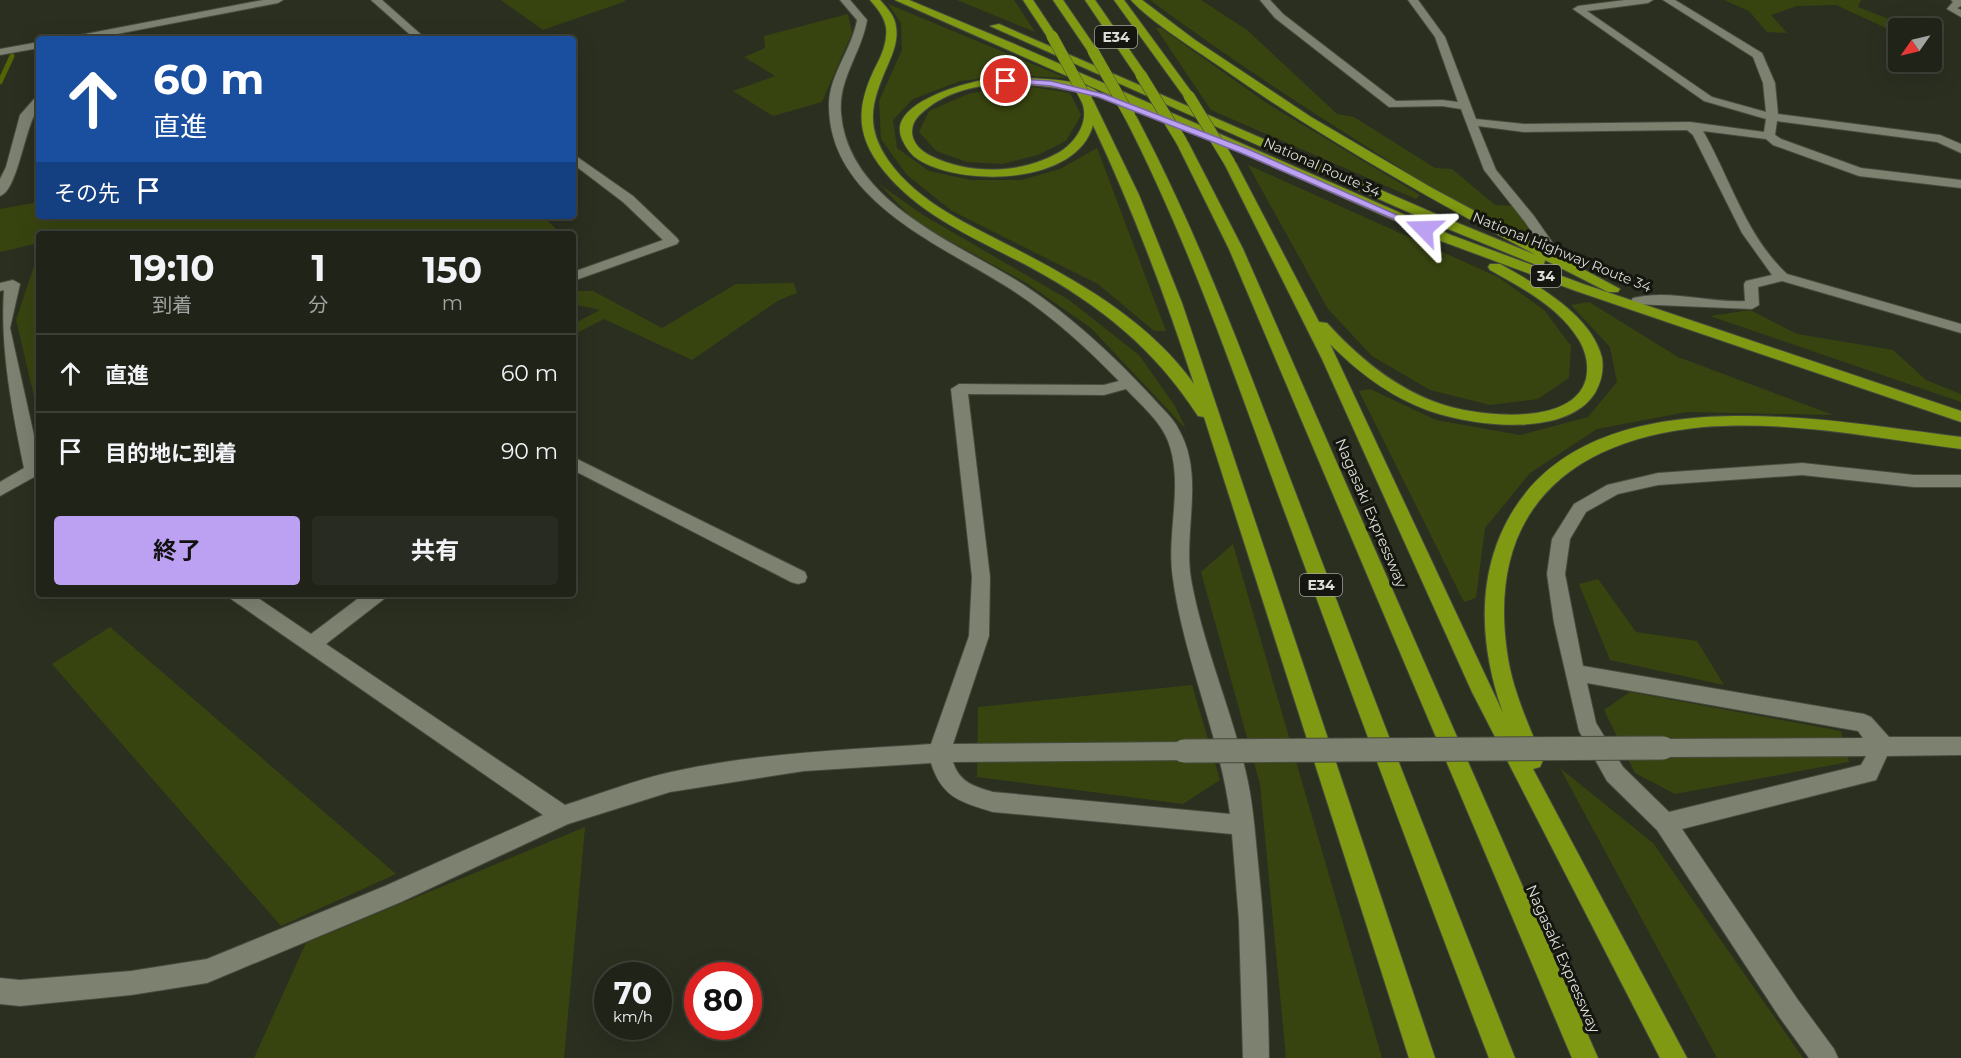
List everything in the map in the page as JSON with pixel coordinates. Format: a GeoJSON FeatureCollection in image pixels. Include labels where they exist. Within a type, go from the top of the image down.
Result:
{"type":"FeatureCollection","features":[{"type":"Feature","properties":{"kind":"highway"},"geometry":{"type":"LineString","coordinates":[[875,0],[885,12],[893,34],[887,55],[870,91],[867,120],[869,135],[888,168],[927,204],[1059,277],[1122,320],[1174,369],[1194,395],[1222,444]]}},
{"type":"Feature","properties":{"kind":"highway","name":"National Route 34"},"geometry":{"type":"LineString","coordinates":[[900,0],[1008,45],[1358,201],[1514,264],[1739,341]]}},
{"type":"Feature","properties":{"kind":"highway","name":"National Highway Route 34"},"geometry":{"type":"LineString","coordinates":[[927,0],[1025,38],[1431,216],[1632,298],[1739,341],[1961,417]]}},
{"type":"Feature","properties":{"kind":"highway"},"geometry":{"type":"LineString","coordinates":[[1028,0],[1052,36],[1087,100],[1133,195],[1175,303],[1422,1058]]}},
{"type":"Feature","properties":{"kind":"highway","name":"E34"},"geometry":{"type":"LineString","coordinates":[[1058,0],[1093,51],[1130,116],[1171,197],[1217,305],[1445,913],[1502,1058]]}},
{"type":"Feature","properties":{"kind":"highway","name":"Nagasaki Expressway"},"geometry":{"type":"LineString","coordinates":[[1090,0],[1142,75],[1182,142],[1236,249],[1585,1058]]}},
{"type":"Feature","properties":{"kind":"highway"},"geometry":{"type":"LineString","coordinates":[[1119,0],[1190,96],[1230,163],[1290,277],[1330,359],[1482,692],[1674,1058]]}},
{"type":"Feature","properties":{"kind":"highway"},"geometry":{"type":"LineString","coordinates":[[1136,0],[1215,59],[1354,148],[1558,262],[1632,298]]}},
{"type":"Feature","properties":{"kind":"highway"},"geometry":{"type":"LineString","coordinates":[[1087,100],[1090,124],[1084,138],[1071,150],[1056,158],[1023,170],[983,173],[945,167],[915,152],[905,133],[906,123],[912,113],[934,98],[969,86],[1006,81],[1030,81],[1071,86],[1101,95],[1245,151]]}},
{"type":"Feature","properties":{"kind":"highway"},"geometry":{"type":"LineString","coordinates":[[1290,277],[1322,327],[1342,350],[1392,387],[1421,401],[1452,412],[1481,418],[1538,418],[1558,412],[1577,402],[1591,390],[1596,375],[1594,358],[1587,341],[1556,307],[1479,257],[1358,201]]}},
{"type":"Feature","properties":{"kind":"highway"},"geometry":{"type":"LineString","coordinates":[[1572,860],[1514,714],[1497,653],[1494,606],[1495,572],[1504,542],[1516,516],[1536,490],[1571,462],[1622,438],[1659,428],[1702,422],[1754,420],[1961,443]]}},
{"type":"Feature","properties":{"kind":"street"},"geometry":{"type":"LineString","coordinates":[[210,0],[216,13]]}},
{"type":"Feature","properties":{"kind":"street"},"geometry":{"type":"LineString","coordinates":[[101,36],[278,0]]}},
{"type":"Feature","properties":{"kind":"street"},"geometry":{"type":"LineString","coordinates":[[376,0],[418,36]]}},
{"type":"Feature","properties":{"kind":"street"},"geometry":{"type":"LineString","coordinates":[[844,0],[862,20],[861,34],[840,75],[835,95],[834,116],[842,145],[855,170],[888,206],[933,240],[1016,286],[1087,340],[1171,428],[1182,453],[1181,576],[1237,783],[1255,945],[1256,1058]]}},
{"type":"Feature","properties":{"kind":"street"},"geometry":{"type":"LineString","coordinates":[[1265,0],[1279,16],[1393,105],[1442,103],[1464,105]]}},
{"type":"Feature","properties":{"kind":"street"},"geometry":{"type":"LineString","coordinates":[[1413,0],[1429,16],[1448,57],[1470,122],[1491,171],[1526,214],[1558,262]]}},
{"type":"Feature","properties":{"kind":"street"},"geometry":{"type":"LineString","coordinates":[[1648,0],[1578,9],[1708,99],[1772,117],[1940,139],[1961,149]]}},
{"type":"Feature","properties":{"kind":"street"},"geometry":{"type":"LineString","coordinates":[[1668,0],[1758,55],[1769,83],[1772,117],[1769,136]]}},
{"type":"Feature","properties":{"kind":"street"},"geometry":{"type":"LineString","coordinates":[[1956,0],[1959,3],[1952,9],[1961,14]]}},
{"type":"Feature","properties":{"kind":"street"},"geometry":{"type":"LineString","coordinates":[[0,52],[36,46]]}},
{"type":"Feature","properties":{"kind":"street"},"geometry":{"type":"LineString","coordinates":[[0,192],[12,167],[26,115],[36,103]]}},
{"type":"Feature","properties":{"kind":"street"},"geometry":{"type":"LineString","coordinates":[[1470,122],[1524,128],[1690,126],[1769,136],[1777,142],[1853,171],[1961,184]]}},
{"type":"Feature","properties":{"kind":"street"},"geometry":{"type":"LineString","coordinates":[[1690,126],[1698,133],[1756,245],[1775,273],[1782,277],[1961,329]]}},
{"type":"Feature","properties":{"kind":"street"},"geometry":{"type":"LineString","coordinates":[[576,160],[628,199],[672,241],[576,276]]}},
{"type":"Feature","properties":{"kind":"street"},"geometry":{"type":"LineString","coordinates":[[1632,298],[1752,305],[1751,284],[1782,277]]}},
{"type":"Feature","properties":{"kind":"street"},"geometry":{"type":"LineString","coordinates":[[0,287],[13,284],[3,328],[6,376],[36,471],[0,490]]}},
{"type":"Feature","properties":{"kind":"street"},"geometry":{"type":"LineString","coordinates":[[1130,383],[1104,390],[959,389],[981,577],[979,636],[939,753],[946,776],[963,793],[993,802],[1241,825]]}},
{"type":"Feature","properties":{"kind":"street"},"geometry":{"type":"LineString","coordinates":[[576,465],[798,578]]}},
{"type":"Feature","properties":{"kind":"street"},"geometry":{"type":"LineString","coordinates":[[1825,1058],[1789,1010],[1665,823],[1615,774],[1586,725],[1556,574],[1561,539],[1580,508],[1613,489],[1658,479],[1802,469],[1914,481],[1961,481]]}},
{"type":"Feature","properties":{"kind":"street"},"geometry":{"type":"LineString","coordinates":[[242,597],[563,816]]}},
{"type":"Feature","properties":{"kind":"street"},"geometry":{"type":"LineString","coordinates":[[312,644],[373,597]]}},
{"type":"Feature","properties":{"kind":"street"},"geometry":{"type":"LineString","coordinates":[[1576,673],[1864,723],[1882,745]]}},
{"type":"Feature","properties":{"kind":"street"},"geometry":{"type":"LineString","coordinates":[[1665,823],[1868,773],[1882,745]]}},
{"type":"Feature","properties":{"kind":"street"},"geometry":{"type":"LineString","coordinates":[[0,991],[20,993],[131,983],[207,970],[393,894],[563,816],[670,782],[804,762],[939,753],[1961,746]]}},
{"type":"Feature","properties":{"kind":"green space"},"geometry":{"type":"Polygon","coordinates":[[[501,0],[624,0],[626,1],[543,30],[501,0]]]}},
{"type":"Feature","properties":{"kind":"green space"},"geometry":{"type":"Polygon","coordinates":[[[957,0],[1014,0],[1035,32],[957,0]]]}},
{"type":"Feature","properties":{"kind":"green space"},"geometry":{"type":"Polygon","coordinates":[[[1150,0],[1201,0],[1247,30],[1337,114],[1354,117],[1435,168],[1452,169],[1495,205],[1513,206],[1536,237],[1491,220],[1428,185],[1257,75],[1150,0]]]}},
{"type":"Feature","properties":{"kind":"green space"},"geometry":{"type":"Polygon","coordinates":[[[1724,0],[1861,0],[1858,7],[1888,19],[1888,29],[1836,5],[1797,6],[1771,15],[1787,33],[1767,32],[1749,11],[1724,0]]]}},
{"type":"Feature","properties":{"kind":"green space"},"geometry":{"type":"Polygon","coordinates":[[[888,4],[1066,78],[1012,75],[960,81],[913,99],[893,120],[897,148],[929,171],[971,180],[1021,180],[1060,169],[1097,148],[1166,331],[1154,331],[1098,284],[952,211],[907,175],[881,139],[879,101],[902,50],[901,23],[888,4]]]}},
{"type":"Feature","properties":{"kind":"green space"},"geometry":{"type":"Polygon","coordinates":[[[848,14],[852,33],[822,102],[773,116],[733,91],[775,76],[744,57],[765,48],[764,36],[848,14]]]}},
{"type":"Feature","properties":{"kind":"green space"},"geometry":{"type":"Polygon","coordinates":[[[1156,28],[1161,28],[1268,104],[1420,195],[1416,199],[1211,110],[1156,28]]]}},
{"type":"Feature","properties":{"kind":"green space"},"geometry":{"type":"Polygon","coordinates":[[[1032,87],[1070,93],[1081,115],[1066,141],[1038,155],[1002,164],[967,162],[936,151],[919,132],[929,111],[968,94],[997,88],[1032,87]]]}},
{"type":"Feature","properties":{"kind":"green space"},"geometry":{"type":"Polygon","coordinates":[[[1248,165],[1498,277],[1544,310],[1571,346],[1569,378],[1538,399],[1490,405],[1430,390],[1372,356],[1328,309],[1248,165]]]}},
{"type":"Feature","properties":{"kind":"green space"},"geometry":{"type":"Polygon","coordinates":[[[879,184],[923,215],[1069,300],[1139,355],[1175,406],[1186,429],[1091,328],[1028,284],[916,222],[879,184]]]}},
{"type":"Feature","properties":{"kind":"green space"},"geometry":{"type":"Polygon","coordinates":[[[36,203],[36,219],[546,219],[558,231],[36,231],[36,244],[0,252],[0,209],[36,203]]]}},
{"type":"Feature","properties":{"kind":"green space"},"geometry":{"type":"Polygon","coordinates":[[[36,260],[36,404],[16,320],[36,260]]]}},
{"type":"Feature","properties":{"kind":"green space"},"geometry":{"type":"Polygon","coordinates":[[[794,283],[797,293],[779,300],[692,360],[604,319],[576,333],[576,322],[600,310],[576,305],[576,291],[593,291],[662,328],[736,284],[794,283]]]}},
{"type":"Feature","properties":{"kind":"green space"},"geometry":{"type":"Polygon","coordinates":[[[1589,302],[1678,357],[1833,415],[1687,412],[1597,429],[1530,473],[1485,528],[1476,598],[1464,602],[1359,391],[1370,389],[1436,420],[1520,435],[1588,417],[1617,382],[1610,347],[1571,305],[1589,302]]]}},
{"type":"Feature","properties":{"kind":"green space"},"geometry":{"type":"Polygon","coordinates":[[[1750,310],[1797,334],[1893,350],[1926,380],[1961,394],[1961,402],[1710,316],[1750,310]]]}},
{"type":"Feature","properties":{"kind":"green space"},"geometry":{"type":"Polygon","coordinates":[[[1233,544],[1382,1058],[1286,1058],[1260,784],[1201,572],[1233,544]]]}},
{"type":"Feature","properties":{"kind":"green space"},"geometry":{"type":"Polygon","coordinates":[[[1598,579],[1636,632],[1697,641],[1724,685],[1610,660],[1579,584],[1598,579]]]}},
{"type":"Feature","properties":{"kind":"green space"},"geometry":{"type":"Polygon","coordinates":[[[110,627],[396,874],[281,926],[52,664],[110,627]]]}},
{"type":"Feature","properties":{"kind":"green space"},"geometry":{"type":"Polygon","coordinates":[[[1192,685],[1220,780],[1183,804],[977,777],[978,707],[1192,685]]]}},
{"type":"Feature","properties":{"kind":"green space"},"geometry":{"type":"Polygon","coordinates":[[[1630,692],[1841,731],[1849,762],[1675,794],[1635,773],[1604,710],[1630,692]]]}},
{"type":"Feature","properties":{"kind":"green space"},"geometry":{"type":"Polygon","coordinates":[[[1560,768],[1653,843],[1803,1058],[1717,1058],[1560,768]]]}},
{"type":"Feature","properties":{"kind":"green space"},"geometry":{"type":"Polygon","coordinates":[[[585,827],[564,1058],[254,1058],[306,943],[585,827]]]}},
{"type":"Feature","properties":{"kind":"waterway"},"geometry":{"type":"LineString","coordinates":[[0,82],[12,56]]}},
{"type":"Feature","properties":{"kind":"route"},"geometry":{"type":"LineString","coordinates":[[1006,81],[1051,83],[1101,95],[1245,151],[1424,229]]}}]}
